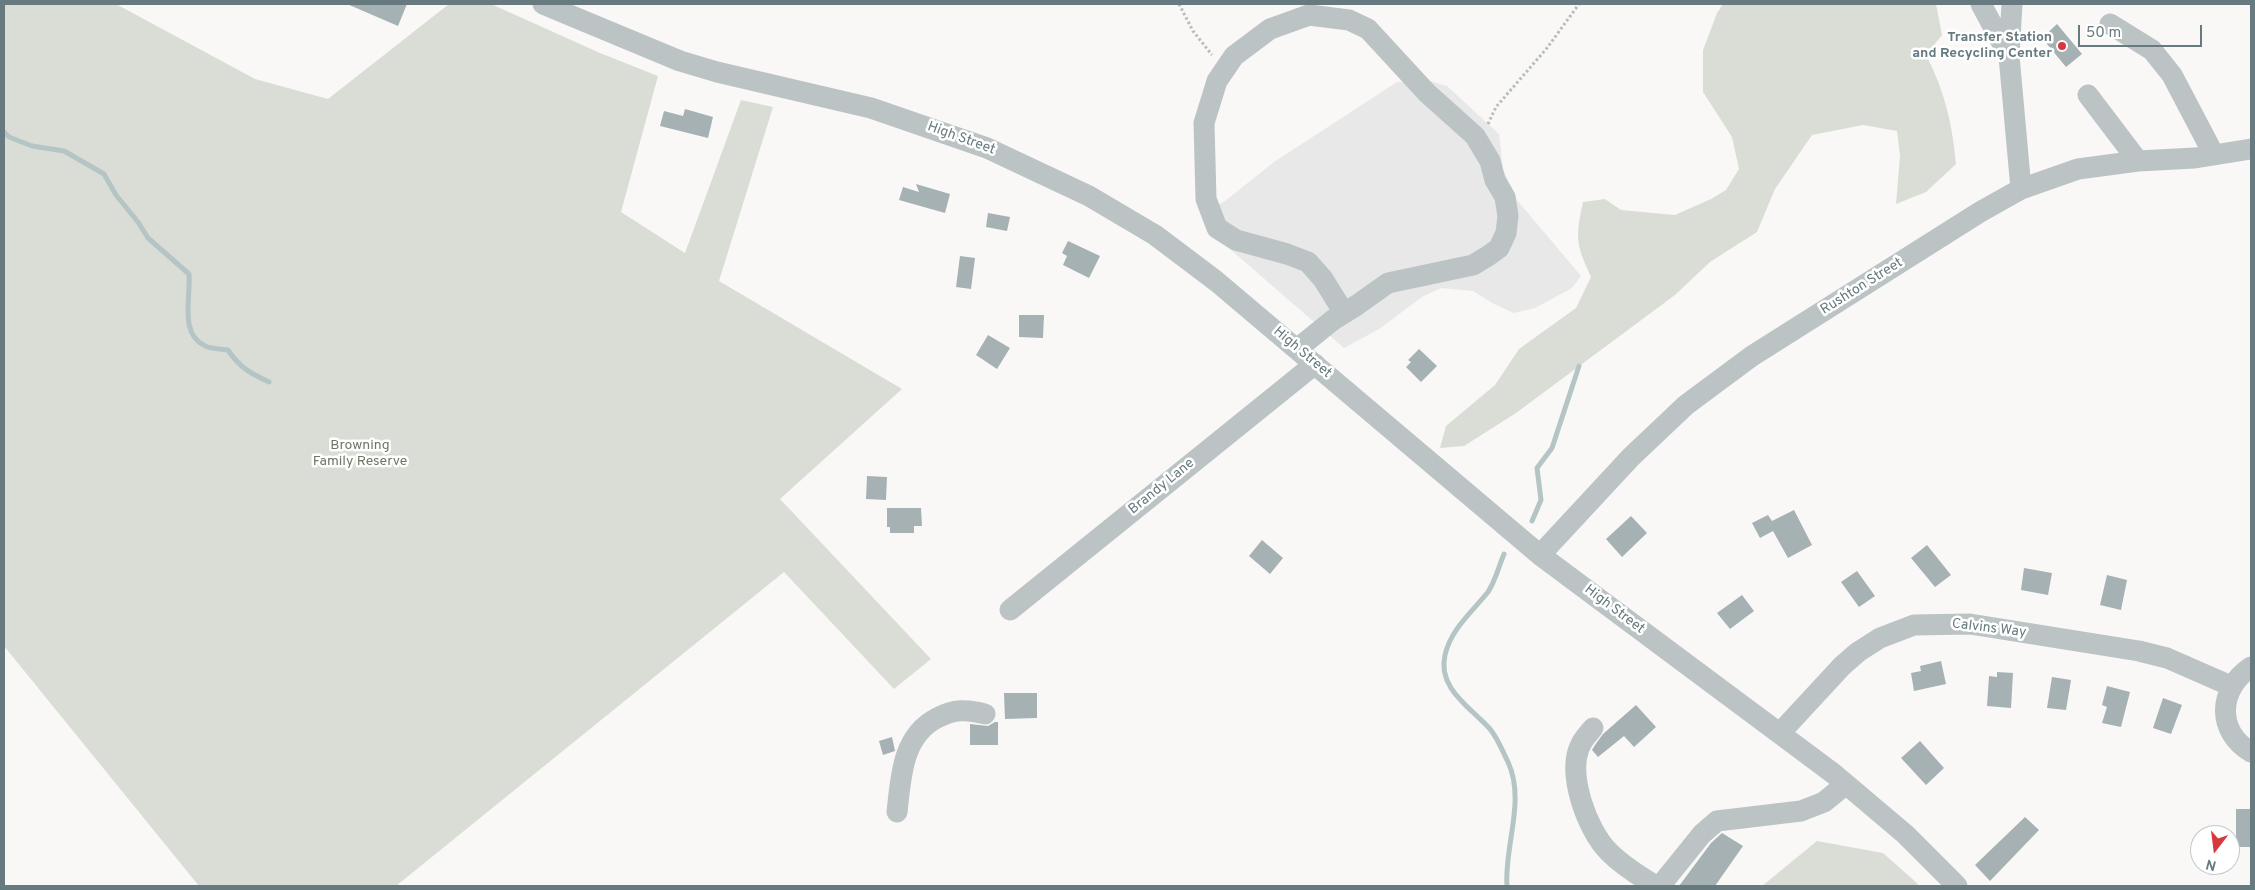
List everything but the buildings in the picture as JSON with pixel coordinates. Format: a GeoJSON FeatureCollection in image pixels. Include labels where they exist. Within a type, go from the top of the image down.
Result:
{"type":"FeatureCollection","features":[{"type":"Feature","properties":{"kind":"street","name":"High Street"},"geometry":{"type":"LineString","coordinates":[[543,4],[680,61],[726,75],[871,108],[946,133],[1014,160],[1089,196],[1154,235],[1216,281],[1540,555],[1846,784],[1905,834],[1957,886]]}},
{"type":"Feature","properties":{"kind":"street"},"geometry":{"type":"LineString","coordinates":[[1981,4],[2009,56]]}},
{"type":"Feature","properties":{"kind":"street"},"geometry":{"type":"LineString","coordinates":[[2012,4],[2009,56],[2021,189]]}},
{"type":"Feature","properties":{"kind":"street"},"geometry":{"type":"LineString","coordinates":[[1297,349],[1344,313],[1388,283],[1473,265],[1499,248],[1506,233],[1508,216],[1505,197],[1495,180],[1490,161],[1475,136],[1427,92],[1368,29],[1350,20],[1309,15],[1270,29],[1234,56],[1218,81],[1204,123],[1206,199],[1217,228],[1236,240],[1287,254],[1308,262],[1323,279],[1344,313]]}},
{"type":"Feature","properties":{"kind":"street"},"geometry":{"type":"LineString","coordinates":[[2110,24],[2152,50],[2172,75],[2214,155]]}},
{"type":"Feature","properties":{"kind":"street"},"geometry":{"type":"LineString","coordinates":[[2088,95],[2138,161]]}},
{"type":"Feature","properties":{"kind":"street","name":"Rushton Street"},"geometry":{"type":"LineString","coordinates":[[1540,555],[1631,457],[1693,399],[1752,356],[1980,212],[2021,189],[2078,169],[2138,161],[2214,155],[2251,149]]}},
{"type":"Feature","properties":{"kind":"street","name":"Brandy Lane"},"geometry":{"type":"LineString","coordinates":[[1010,610],[1315,364]]}},
{"type":"Feature","properties":{"kind":"street","name":"Calvins Way"},"geometry":{"type":"LineString","coordinates":[[1780,733],[1842,666],[1858,652],[1880,638],[1902,628],[1927,624],[1970,624],[2139,651],[2167,658],[2231,686]]}},
{"type":"Feature","properties":{"kind":"street"},"geometry":{"type":"LineString","coordinates":[[2251,667],[2240,675],[2231,686],[2225,705],[2228,725],[2238,742],[2251,752]]}},
{"type":"Feature","properties":{"kind":"street"},"geometry":{"type":"LineString","coordinates":[[898,812],[902,769],[912,740],[918,730],[938,717],[959,710],[985,714]]}},
{"type":"Feature","properties":{"kind":"street"},"geometry":{"type":"LineString","coordinates":[[1593,728],[1581,743],[1576,762],[1578,789],[1583,808],[1608,851],[1630,871],[1658,886],[1702,834],[1717,821],[1801,811],[1824,802],[1846,784]]}},
{"type":"Feature","properties":{"kind":"path"},"geometry":{"type":"LineString","coordinates":[[1179,4],[1193,31],[1224,71]]}},
{"type":"Feature","properties":{"kind":"path"},"geometry":{"type":"LineString","coordinates":[[1475,136],[1491,121],[1496,107],[1547,48],[1579,4]]}},
{"type":"Feature","properties":{"kind":"shaded area"},"geometry":{"type":"Polygon","coordinates":[[[1430,81],[1447,86],[1499,134],[1503,169],[1517,200],[1581,276],[1572,288],[1535,308],[1514,313],[1494,304],[1473,291],[1441,288],[1422,297],[1379,329],[1344,348],[1208,230],[1212,208],[1225,201],[1274,162],[1397,82],[1430,81]]]}},
{"type":"Feature","properties":{"kind":"green space","name":"Browning Family Reserve"},"geometry":{"type":"Polygon","coordinates":[[[4,4],[116,4],[255,79],[328,99],[449,4],[491,4],[600,53],[658,76],[621,212],[685,253],[741,100],[773,107],[719,281],[902,389],[780,499],[931,659],[894,689],[784,572],[396,886],[199,886],[4,646],[4,4]]]}},
{"type":"Feature","properties":{"kind":"green space"},"geometry":{"type":"Polygon","coordinates":[[[1723,4],[1936,4],[1942,35],[1926,55],[1947,108],[1956,164],[1926,192],[1896,204],[1900,156],[1897,131],[1863,125],[1812,135],[1775,189],[1757,232],[1710,262],[1675,295],[1516,413],[1464,446],[1440,448],[1446,426],[1495,385],[1519,349],[1576,308],[1591,277],[1578,241],[1583,202],[1605,199],[1621,210],[1675,215],[1726,190],[1739,169],[1732,137],[1703,92],[1703,50],[1717,13],[1723,4]]]}},
{"type":"Feature","properties":{"kind":"green space"},"geometry":{"type":"Polygon","coordinates":[[[1817,841],[1883,853],[1918,884],[1915,886],[1762,886],[1817,841]]]}},
{"type":"Feature","properties":{"kind":"waterway"},"geometry":{"type":"LineString","coordinates":[[4,132],[9,137],[32,146],[64,151],[104,174],[116,195],[138,222],[148,238],[189,274],[189,324],[197,340],[207,347],[228,350],[246,369],[269,382]]}},
{"type":"Feature","properties":{"kind":"waterway"},"geometry":{"type":"LineString","coordinates":[[1532,521],[1541,500],[1537,468],[1552,448],[1579,366]]}},
{"type":"Feature","properties":{"kind":"waterway"},"geometry":{"type":"LineString","coordinates":[[1504,554],[1488,592],[1452,637],[1445,655],[1444,667],[1450,687],[1495,736],[1513,777],[1515,808],[1508,855],[1507,886]]}},
{"type":"Feature","properties":{"kind":"place","name":"Transfer Station and Recycling Center"},"geometry":{"type":"Point","coordinates":[2062,46]}}]}
